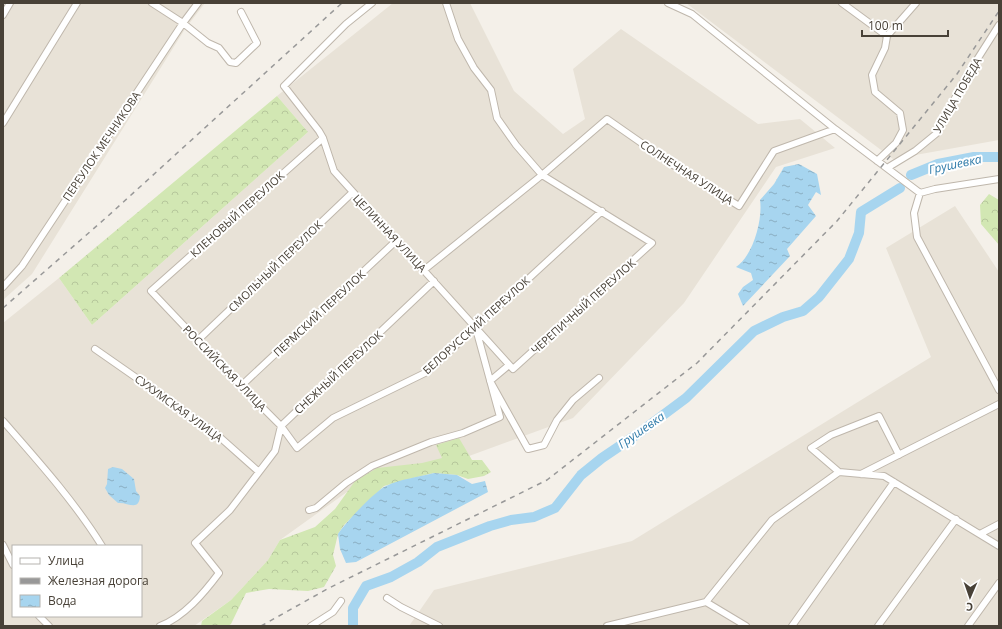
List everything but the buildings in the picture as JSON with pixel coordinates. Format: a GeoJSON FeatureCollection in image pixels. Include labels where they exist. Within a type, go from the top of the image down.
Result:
{"type":"FeatureCollection","features":[{"type":"Feature","properties":{"kind":"street"},"geometry":{"type":"LineString","coordinates":[[3,15],[10,3]]}},
{"type":"Feature","properties":{"kind":"street"},"geometry":{"type":"LineString","coordinates":[[3,123],[77,3]]}},
{"type":"Feature","properties":{"kind":"street"},"geometry":{"type":"LineString","coordinates":[[152,3],[219,48],[230,62],[236,63],[256,43],[241,12]]}},
{"type":"Feature","properties":{"kind":"street","name":"ПЕРЕУЛОК МЕЧНИКОВА"},"geometry":{"type":"LineString","coordinates":[[3,287],[22,266],[183,23],[198,3]]}},
{"type":"Feature","properties":{"kind":"street","name":"ЦЕЛИННАЯ УЛИЦА"},"geometry":{"type":"LineString","coordinates":[[372,3],[346,24],[284,86],[323,138],[334,171],[511,367]]}},
{"type":"Feature","properties":{"kind":"street"},"geometry":{"type":"LineString","coordinates":[[446,3],[458,39],[474,68],[491,90],[497,118],[516,145],[542,175],[602,211]]}},
{"type":"Feature","properties":{"kind":"street"},"geometry":{"type":"LineString","coordinates":[[668,3],[692,14],[835,129],[920,193]]}},
{"type":"Feature","properties":{"kind":"street"},"geometry":{"type":"LineString","coordinates":[[842,3],[887,36]]}},
{"type":"Feature","properties":{"kind":"street"},"geometry":{"type":"LineString","coordinates":[[877,161],[896,143],[904,130],[900,113],[875,92],[872,75],[886,48],[887,36],[916,3]]}},
{"type":"Feature","properties":{"kind":"street","name":"УЛИЦА ПОБЕДА"},"geometry":{"type":"LineString","coordinates":[[887,168],[914,151],[937,133],[966,77],[999,25]]}},
{"type":"Feature","properties":{"kind":"street","name":"СОЛНЕЧНАЯ УЛИЦА"},"geometry":{"type":"LineString","coordinates":[[542,175],[607,119],[673,165],[739,206],[774,151],[835,129]]}},
{"type":"Feature","properties":{"kind":"street","name":"КЛЕНОВЫЙ ПЕРЕУЛОК"},"geometry":{"type":"LineString","coordinates":[[151,291],[323,138]]}},
{"type":"Feature","properties":{"kind":"street"},"geometry":{"type":"LineString","coordinates":[[424,270],[542,175]]}},
{"type":"Feature","properties":{"kind":"street"},"geometry":{"type":"LineString","coordinates":[[920,193],[935,189],[999,179]]}},
{"type":"Feature","properties":{"kind":"street","name":"СМОЛЬНЫЙ ПЕРЕУЛОК"},"geometry":{"type":"LineString","coordinates":[[198,340],[353,192]]}},
{"type":"Feature","properties":{"kind":"street"},"geometry":{"type":"LineString","coordinates":[[920,193],[914,213],[917,237],[999,390]]}},
{"type":"Feature","properties":{"kind":"street","name":"ЧЕРЕПИЧНЫЙ ПЕРЕУЛОК"},"geometry":{"type":"LineString","coordinates":[[490,381],[511,367],[652,243],[602,211]]}},
{"type":"Feature","properties":{"kind":"street","name":"БЕЛОРУССКИЙ ПЕРЕУЛОК"},"geometry":{"type":"LineString","coordinates":[[297,448],[333,418],[427,372],[602,211]]}},
{"type":"Feature","properties":{"kind":"street","name":"ПЕРМСКИЙ ПЕРЕУЛОК"},"geometry":{"type":"LineString","coordinates":[[241,386],[397,240]]}},
{"type":"Feature","properties":{"kind":"street","name":"СНЕЖНЫЙ ПЕРЕУЛОК"},"geometry":{"type":"LineString","coordinates":[[281,426],[434,281]]}},
{"type":"Feature","properties":{"kind":"street","name":"РОССИЙСКАЯ УЛИЦА"},"geometry":{"type":"LineString","coordinates":[[151,291],[281,426],[297,448]]}},
{"type":"Feature","properties":{"kind":"street"},"geometry":{"type":"LineString","coordinates":[[309,510],[316,508],[346,483],[372,466],[431,442],[463,433],[500,417],[476,327]]}},
{"type":"Feature","properties":{"kind":"street","name":"СУХУМСКАЯ УЛИЦА"},"geometry":{"type":"LineString","coordinates":[[95,348],[214,432],[259,472]]}},
{"type":"Feature","properties":{"kind":"street"},"geometry":{"type":"LineString","coordinates":[[490,381],[528,448],[544,445],[557,420],[573,400],[599,378]]}},
{"type":"Feature","properties":{"kind":"street"},"geometry":{"type":"LineString","coordinates":[[861,474],[999,404]]}},
{"type":"Feature","properties":{"kind":"street"},"geometry":{"type":"LineString","coordinates":[[899,455],[880,416],[831,435],[812,448],[839,472],[884,476],[999,546]]}},
{"type":"Feature","properties":{"kind":"street"},"geometry":{"type":"LineString","coordinates":[[3,421],[62,490],[89,525],[101,545]]}},
{"type":"Feature","properties":{"kind":"street"},"geometry":{"type":"LineString","coordinates":[[160,626],[171,622],[205,592],[219,573],[195,543],[230,510],[275,451],[281,426]]}},
{"type":"Feature","properties":{"kind":"street"},"geometry":{"type":"LineString","coordinates":[[607,626],[706,602],[772,520],[839,472]]}},
{"type":"Feature","properties":{"kind":"street"},"geometry":{"type":"LineString","coordinates":[[792,626],[894,482]]}},
{"type":"Feature","properties":{"kind":"street"},"geometry":{"type":"LineString","coordinates":[[878,626],[956,519]]}},
{"type":"Feature","properties":{"kind":"street"},"geometry":{"type":"LineString","coordinates":[[980,534],[999,524]]}},
{"type":"Feature","properties":{"kind":"street"},"geometry":{"type":"LineString","coordinates":[[3,545],[12,563]]}},
{"type":"Feature","properties":{"kind":"street"},"geometry":{"type":"LineString","coordinates":[[968,626],[999,583]]}},
{"type":"Feature","properties":{"kind":"street"},"geometry":{"type":"LineString","coordinates":[[387,598],[401,608],[439,626]]}},
{"type":"Feature","properties":{"kind":"street"},"geometry":{"type":"LineString","coordinates":[[311,626],[332,612],[341,601]]}},
{"type":"Feature","properties":{"kind":"street"},"geometry":{"type":"LineString","coordinates":[[706,602],[746,626]]}},
{"type":"Feature","properties":{"kind":"street"},"geometry":{"type":"LineString","coordinates":[[40,617],[49,626]]}},
{"type":"Feature","properties":{"kind":"shaded area"},"geometry":{"type":"Polygon","coordinates":[[[3,3],[205,3],[185,29],[32,274],[3,300],[3,3]]]}},
{"type":"Feature","properties":{"kind":"shaded area"},"geometry":{"type":"Polygon","coordinates":[[[393,3],[470,3],[514,91],[563,134],[585,119],[573,69],[621,29],[758,124],[800,119],[835,148],[776,167],[684,303],[573,418],[450,463],[354,487],[280,540],[268,560],[231,600],[194,626],[3,626],[3,323],[59,278],[92,325],[308,132],[277,96],[393,3]]]}},
{"type":"Feature","properties":{"kind":"shaded area"},"geometry":{"type":"Polygon","coordinates":[[[686,3],[999,3],[999,140],[893,159],[686,3]]]}},
{"type":"Feature","properties":{"kind":"shaded area"},"geometry":{"type":"Polygon","coordinates":[[[955,206],[999,272],[999,626],[409,626],[434,590],[632,541],[931,357],[886,248],[955,206]]]}},
{"type":"Feature","properties":{"kind":"green space"},"geometry":{"type":"Polygon","coordinates":[[[277,96],[308,132],[92,325],[59,278],[277,96]]]}},
{"type":"Feature","properties":{"kind":"green space"},"geometry":{"type":"Polygon","coordinates":[[[989,194],[999,200],[999,245],[981,224],[980,205],[989,194]]]}},
{"type":"Feature","properties":{"kind":"green space"},"geometry":{"type":"Polygon","coordinates":[[[459,438],[472,460],[482,460],[491,472],[484,476],[468,479],[457,475],[434,473],[384,486],[344,525],[338,534],[333,555],[336,566],[324,587],[308,591],[269,589],[246,593],[231,624],[228,626],[201,626],[202,621],[231,600],[268,560],[280,540],[315,527],[335,509],[355,481],[377,468],[422,463],[442,458],[436,445],[459,438]]]}},
{"type":"Feature","properties":{"kind":"water"},"geometry":{"type":"Polygon","coordinates":[[[799,164],[817,174],[821,195],[816,192],[808,205],[816,216],[787,249],[790,256],[743,306],[738,294],[743,287],[753,280],[751,273],[736,267],[747,255],[756,236],[761,208],[760,200],[774,184],[784,167],[799,164]]]}},
{"type":"Feature","properties":{"kind":"water"},"geometry":{"type":"Polygon","coordinates":[[[113,467],[122,469],[134,479],[136,491],[140,496],[138,504],[132,505],[118,503],[109,495],[105,488],[107,484],[108,469],[113,467]]]}},
{"type":"Feature","properties":{"kind":"water"},"geometry":{"type":"Polygon","coordinates":[[[434,473],[457,475],[472,484],[485,481],[488,492],[356,562],[346,563],[340,549],[338,534],[360,508],[386,486],[434,473]]]}},
{"type":"Feature","properties":{"kind":"waterway","name":"Грушевка"},"geometry":{"type":"LineString","coordinates":[[911,175],[938,164],[974,157],[999,157]]}},
{"type":"Feature","properties":{"kind":"waterway","name":"Грушевка"},"geometry":{"type":"LineString","coordinates":[[353,626],[353,608],[366,586],[391,577],[418,562],[437,547],[490,526],[511,520],[534,517],[555,508],[581,475],[602,458],[686,398],[754,331],[783,317],[803,311],[819,297],[849,259],[859,233],[861,212],[900,188]]}},
{"type":"Feature","properties":{"kind":"railway"},"geometry":{"type":"LineString","coordinates":[[3,308],[108,216],[342,3]]}},
{"type":"Feature","properties":{"kind":"railway"},"geometry":{"type":"LineString","coordinates":[[261,626],[329,588],[547,480],[697,363],[837,221],[957,74],[999,11]]}}]}
